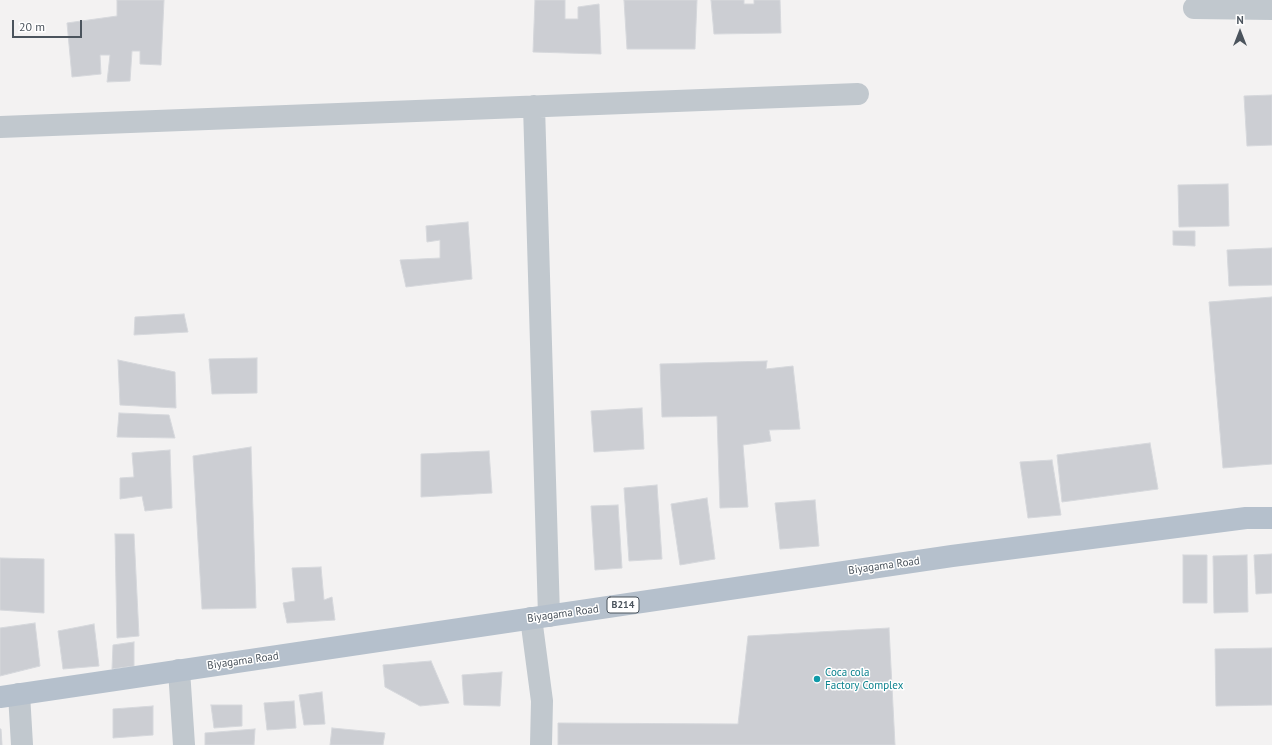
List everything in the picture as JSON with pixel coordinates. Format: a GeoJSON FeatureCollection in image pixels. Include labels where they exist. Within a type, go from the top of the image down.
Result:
{"type":"FeatureCollection","features":[{"type":"Feature","properties":{"kind":"main road","name":"Biyagama Road"},"geometry":{"type":"LineString","coordinates":[[1246,518],[1272,510]]}},
{"type":"Feature","properties":{"kind":"main road","name":"Biyagama Road"},"geometry":{"type":"LineString","coordinates":[[9,696],[952,556],[1246,518],[1272,518]]}},
{"type":"Feature","properties":{"kind":"street"},"geometry":{"type":"LineString","coordinates":[[1194,8],[1272,9]]}},
{"type":"Feature","properties":{"kind":"street"},"geometry":{"type":"LineString","coordinates":[[0,127],[858,94]]}},
{"type":"Feature","properties":{"kind":"street"},"geometry":{"type":"LineString","coordinates":[[534,106],[542,701],[541,745]]}},
{"type":"Feature","properties":{"kind":"street"},"geometry":{"type":"LineString","coordinates":[[179,670],[184,745]]}},
{"type":"Feature","properties":{"kind":"street"},"geometry":{"type":"LineString","coordinates":[[9,696],[22,745]]}},
{"type":"Feature","properties":{"kind":"building"},"geometry":{"type":"Polygon","coordinates":[[[117,0],[164,0],[161,65],[140,64],[140,51],[132,51],[130,81],[107,82],[110,55],[100,55],[101,74],[72,77],[67,23],[117,16],[117,0]]]}},
{"type":"Feature","properties":{"kind":"building"},"geometry":{"type":"Polygon","coordinates":[[[535,0],[565,0],[565,19],[578,19],[578,7],[599,4],[601,54],[533,52],[535,0]]]}},
{"type":"Feature","properties":{"kind":"building"},"geometry":{"type":"Polygon","coordinates":[[[624,0],[697,0],[695,49],[627,49],[624,0]]]}},
{"type":"Feature","properties":{"kind":"building"},"geometry":{"type":"Polygon","coordinates":[[[711,0],[744,0],[744,4],[754,4],[754,0],[780,0],[781,33],[714,34],[711,0]]]}},
{"type":"Feature","properties":{"kind":"building"},"geometry":{"type":"Polygon","coordinates":[[[1272,95],[1272,145],[1247,146],[1244,96],[1272,95]]]}},
{"type":"Feature","properties":{"kind":"building"},"geometry":{"type":"Polygon","coordinates":[[[1228,184],[1229,226],[1179,227],[1178,185],[1228,184]]]}},
{"type":"Feature","properties":{"kind":"building"},"geometry":{"type":"Polygon","coordinates":[[[468,222],[472,279],[406,287],[400,260],[440,258],[440,240],[427,242],[426,226],[468,222]]]}},
{"type":"Feature","properties":{"kind":"building"},"geometry":{"type":"Polygon","coordinates":[[[1173,231],[1195,231],[1195,246],[1173,245],[1173,231]]]}},
{"type":"Feature","properties":{"kind":"building"},"geometry":{"type":"Polygon","coordinates":[[[1272,248],[1272,285],[1229,286],[1227,250],[1272,248]]]}},
{"type":"Feature","properties":{"kind":"building"},"geometry":{"type":"Polygon","coordinates":[[[1272,297],[1272,464],[1223,468],[1209,302],[1272,297]]]}},
{"type":"Feature","properties":{"kind":"building"},"geometry":{"type":"Polygon","coordinates":[[[184,314],[188,332],[134,335],[135,317],[184,314]]]}},
{"type":"Feature","properties":{"kind":"building"},"geometry":{"type":"Polygon","coordinates":[[[257,358],[257,393],[212,394],[209,359],[257,358]]]}},
{"type":"Feature","properties":{"kind":"building"},"geometry":{"type":"Polygon","coordinates":[[[118,360],[175,372],[176,408],[120,405],[118,360]]]}},
{"type":"Feature","properties":{"kind":"building"},"geometry":{"type":"Polygon","coordinates":[[[767,361],[766,369],[793,366],[800,429],[769,430],[771,441],[743,445],[748,507],[720,508],[717,416],[662,417],[660,364],[767,361]]]}},
{"type":"Feature","properties":{"kind":"building"},"geometry":{"type":"Polygon","coordinates":[[[642,408],[644,449],[594,452],[591,411],[642,408]]]}},
{"type":"Feature","properties":{"kind":"building"},"geometry":{"type":"Polygon","coordinates":[[[119,413],[169,415],[175,438],[117,437],[119,413]]]}},
{"type":"Feature","properties":{"kind":"building"},"geometry":{"type":"Polygon","coordinates":[[[1150,443],[1158,489],[1062,502],[1057,455],[1150,443]]]}},
{"type":"Feature","properties":{"kind":"building"},"geometry":{"type":"Polygon","coordinates":[[[251,447],[256,608],[202,609],[193,456],[251,447]]]}},
{"type":"Feature","properties":{"kind":"building"},"geometry":{"type":"Polygon","coordinates":[[[170,450],[172,508],[145,511],[142,496],[120,499],[120,478],[134,477],[132,453],[170,450]]]}},
{"type":"Feature","properties":{"kind":"building"},"geometry":{"type":"Polygon","coordinates":[[[489,451],[492,493],[421,497],[421,454],[489,451]]]}},
{"type":"Feature","properties":{"kind":"building"},"geometry":{"type":"Polygon","coordinates":[[[1052,460],[1061,515],[1028,518],[1020,462],[1052,460]]]}},
{"type":"Feature","properties":{"kind":"building"},"geometry":{"type":"Polygon","coordinates":[[[657,485],[662,559],[629,561],[624,488],[657,485]]]}},
{"type":"Feature","properties":{"kind":"building"},"geometry":{"type":"Polygon","coordinates":[[[707,498],[715,559],[680,565],[671,504],[707,498]]]}},
{"type":"Feature","properties":{"kind":"building"},"geometry":{"type":"Polygon","coordinates":[[[815,500],[819,546],[780,549],[775,503],[815,500]]]}},
{"type":"Feature","properties":{"kind":"building"},"geometry":{"type":"Polygon","coordinates":[[[618,505],[622,568],[595,570],[591,506],[618,505]]]}},
{"type":"Feature","properties":{"kind":"building"},"geometry":{"type":"Polygon","coordinates":[[[115,534],[134,534],[139,636],[117,638],[115,534]]]}},
{"type":"Feature","properties":{"kind":"building"},"geometry":{"type":"Polygon","coordinates":[[[1272,554],[1272,593],[1256,594],[1254,555],[1272,554]]]}},
{"type":"Feature","properties":{"kind":"building"},"geometry":{"type":"Polygon","coordinates":[[[1183,555],[1207,555],[1207,603],[1183,603],[1183,555]]]}},
{"type":"Feature","properties":{"kind":"building"},"geometry":{"type":"Polygon","coordinates":[[[1247,555],[1248,612],[1214,613],[1213,556],[1247,555]]]}},
{"type":"Feature","properties":{"kind":"building"},"geometry":{"type":"Polygon","coordinates":[[[0,558],[44,559],[44,613],[0,610],[0,558]]]}},
{"type":"Feature","properties":{"kind":"building"},"geometry":{"type":"Polygon","coordinates":[[[321,567],[324,600],[332,597],[335,620],[287,623],[283,603],[295,601],[292,568],[321,567]]]}},
{"type":"Feature","properties":{"kind":"building"},"geometry":{"type":"Polygon","coordinates":[[[35,623],[40,666],[0,676],[0,628],[35,623]]]}},
{"type":"Feature","properties":{"kind":"building"},"geometry":{"type":"Polygon","coordinates":[[[94,624],[99,666],[63,669],[58,631],[94,624]]]}},
{"type":"Feature","properties":{"kind":"building","name":"Coca cola Factory Complex"},"geometry":{"type":"Polygon","coordinates":[[[889,628],[895,745],[558,745],[558,723],[738,724],[748,636],[889,628]]]}},
{"type":"Feature","properties":{"kind":"building"},"geometry":{"type":"Polygon","coordinates":[[[134,642],[134,666],[112,669],[113,645],[134,642]]]}},
{"type":"Feature","properties":{"kind":"building"},"geometry":{"type":"Polygon","coordinates":[[[1272,648],[1272,705],[1216,706],[1215,649],[1272,648]]]}},
{"type":"Feature","properties":{"kind":"building"},"geometry":{"type":"Polygon","coordinates":[[[431,661],[449,703],[420,706],[385,687],[383,665],[431,661]]]}},
{"type":"Feature","properties":{"kind":"building"},"geometry":{"type":"Polygon","coordinates":[[[502,672],[500,706],[464,705],[462,675],[502,672]]]}},
{"type":"Feature","properties":{"kind":"building"},"geometry":{"type":"Polygon","coordinates":[[[322,692],[325,724],[304,725],[299,695],[322,692]]]}},
{"type":"Feature","properties":{"kind":"building"},"geometry":{"type":"Polygon","coordinates":[[[294,701],[296,728],[267,730],[264,703],[294,701]]]}},
{"type":"Feature","properties":{"kind":"building"},"geometry":{"type":"Polygon","coordinates":[[[211,705],[242,705],[242,726],[214,728],[211,705]]]}},
{"type":"Feature","properties":{"kind":"building"},"geometry":{"type":"Polygon","coordinates":[[[153,706],[153,735],[113,738],[113,709],[153,706]]]}},
{"type":"Feature","properties":{"kind":"building"},"geometry":{"type":"Polygon","coordinates":[[[332,728],[385,733],[383,745],[330,745],[332,728]]]}},
{"type":"Feature","properties":{"kind":"building"},"geometry":{"type":"Polygon","coordinates":[[[1,729],[2,745],[0,745],[1,729]]]}},
{"type":"Feature","properties":{"kind":"building"},"geometry":{"type":"Polygon","coordinates":[[[255,729],[254,745],[205,745],[205,733],[255,729]]]}},
{"type":"Feature","properties":{"kind":"place","name":"Coca cola Factory Complex"},"geometry":{"type":"Point","coordinates":[817,679]}}]}
